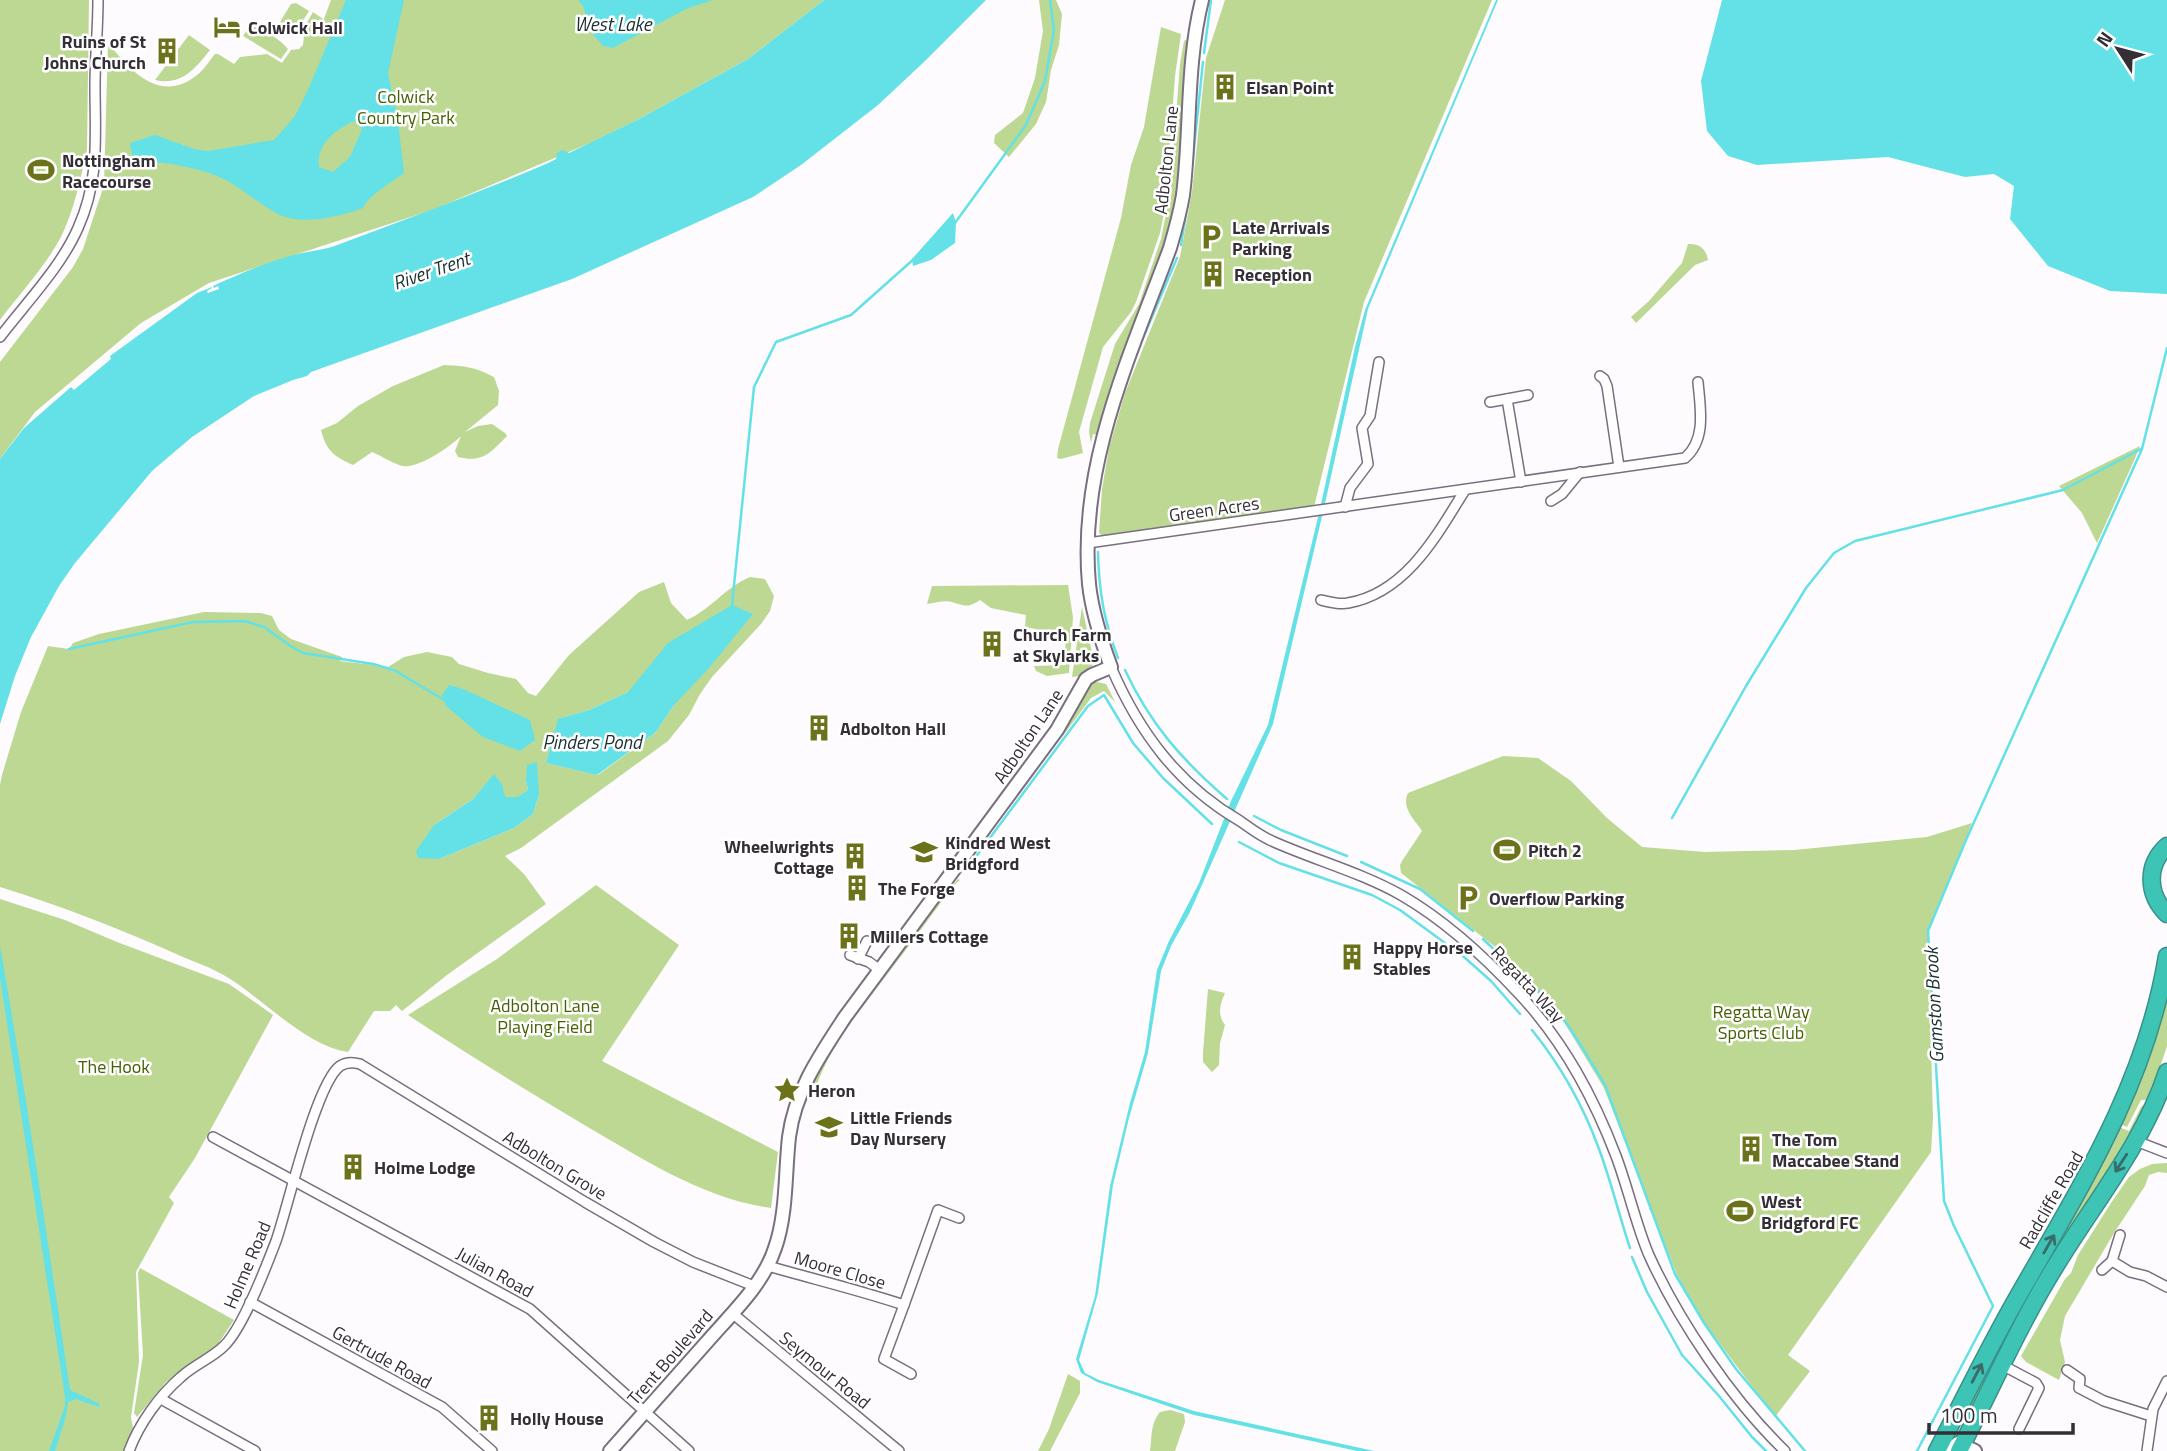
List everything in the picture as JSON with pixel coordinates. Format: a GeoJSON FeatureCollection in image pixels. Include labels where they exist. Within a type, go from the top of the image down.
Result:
{"type":"FeatureCollection","features":[{"type":"Feature","properties":{"kind":"highway"},"geometry":{"type":"LineString","coordinates":[[2167,846],[2156,861],[2151,876],[2153,893],[2164,911],[2167,923]]}},
{"type":"Feature","properties":{"kind":"highway","name":"Radcliffe Road"},"geometry":{"type":"LineString","coordinates":[[1958,1447],[2014,1303],[2077,1195],[2114,1123],[2148,1032],[2167,956]]}},
{"type":"Feature","properties":{"kind":"highway","name":"Radcliffe Road"},"geometry":{"type":"LineString","coordinates":[[1958,1447],[2050,1274],[2136,1141],[2167,1072]]}},
{"type":"Feature","properties":{"kind":"highway","name":"Radcliffe Road"},"geometry":{"type":"LineString","coordinates":[[1937,1451],[1958,1447]]}},
{"type":"Feature","properties":{"kind":"street"},"geometry":{"type":"LineString","coordinates":[[0,337],[65,253],[89,198],[96,162],[98,0]]}},
{"type":"Feature","properties":{"kind":"street","name":"Adbolton Lane"},"geometry":{"type":"LineString","coordinates":[[754,1286],[768,1266],[776,1247],[781,1223],[789,1135],[801,1091],[827,1045],[1057,730],[1086,680],[1111,667],[1100,638],[1089,585],[1088,543],[1092,489],[1108,418],[1178,220],[1183,194],[1193,57],[1202,0]]}},
{"type":"Feature","properties":{"kind":"street"},"geometry":{"type":"LineString","coordinates":[[1345,507],[1350,488],[1368,464],[1362,428],[1370,416],[1380,362]]}},
{"type":"Feature","properties":{"kind":"street"},"geometry":{"type":"LineString","coordinates":[[1600,376],[1607,386],[1619,467]]}},
{"type":"Feature","properties":{"kind":"street","name":"Green Acres"},"geometry":{"type":"LineString","coordinates":[[1088,543],[1685,458],[1697,443],[1701,422],[1698,382]]}},
{"type":"Feature","properties":{"kind":"street"},"geometry":{"type":"LineString","coordinates":[[1490,402],[1528,395]]}},
{"type":"Feature","properties":{"kind":"street"},"geometry":{"type":"LineString","coordinates":[[1507,399],[1521,482]]}},
{"type":"Feature","properties":{"kind":"street"},"geometry":{"type":"LineString","coordinates":[[1551,501],[1562,494],[1575,473]]}},
{"type":"Feature","properties":{"kind":"street"},"geometry":{"type":"LineString","coordinates":[[1321,600],[1346,604],[1377,594],[1400,577],[1418,561],[1465,490]]}},
{"type":"Feature","properties":{"kind":"street","name":"Regatta Way"},"geometry":{"type":"LineString","coordinates":[[1111,667],[1134,716],[1157,749],[1183,779],[1224,812],[1269,840],[1374,882],[1430,914],[1471,946],[1536,1013],[1568,1055],[1593,1100],[1616,1157],[1645,1245],[1675,1306],[1726,1382],[1760,1425],[1785,1451]]}},
{"type":"Feature","properties":{"kind":"street"},"geometry":{"type":"LineString","coordinates":[[867,941],[854,957],[869,962],[880,970]]}},
{"type":"Feature","properties":{"kind":"street","name":"Holme Road"},"geometry":{"type":"LineString","coordinates":[[129,1451],[137,1432],[160,1399],[180,1377],[223,1348],[236,1330],[276,1241],[320,1099],[335,1071],[346,1063]]}},
{"type":"Feature","properties":{"kind":"street","name":"Adbolton Grove"},"geometry":{"type":"LineString","coordinates":[[346,1063],[360,1064],[562,1189],[654,1242],[693,1262],[754,1286]]}},
{"type":"Feature","properties":{"kind":"street","name":"Julian Road"},"geometry":{"type":"LineString","coordinates":[[213,1137],[530,1309],[689,1451]]}},
{"type":"Feature","properties":{"kind":"street"},"geometry":{"type":"LineString","coordinates":[[2136,1141],[2167,1153]]}},
{"type":"Feature","properties":{"kind":"street","name":"Moore Close"},"geometry":{"type":"LineString","coordinates":[[911,1374],[884,1359],[938,1210],[959,1218]]}},
{"type":"Feature","properties":{"kind":"street"},"geometry":{"type":"LineString","coordinates":[[2102,1270],[2112,1261],[2120,1235]]}},
{"type":"Feature","properties":{"kind":"street"},"geometry":{"type":"LineString","coordinates":[[2112,1261],[2130,1272],[2146,1276],[2167,1287]]}},
{"type":"Feature","properties":{"kind":"street","name":"Moore Close"},"geometry":{"type":"LineString","coordinates":[[768,1266],[904,1305]]}},
{"type":"Feature","properties":{"kind":"street","name":"Trent Boulevard"},"geometry":{"type":"LineString","coordinates":[[610,1451],[754,1286]]}},
{"type":"Feature","properties":{"kind":"street","name":"Gertrude Road"},"geometry":{"type":"LineString","coordinates":[[250,1303],[442,1407],[492,1451]]}},
{"type":"Feature","properties":{"kind":"street","name":"Seymour Road"},"geometry":{"type":"LineString","coordinates":[[732,1313],[899,1451]]}},
{"type":"Feature","properties":{"kind":"street"},"geometry":{"type":"LineString","coordinates":[[2002,1365],[2036,1383],[2039,1388],[2019,1429]]}},
{"type":"Feature","properties":{"kind":"street"},"geometry":{"type":"LineString","coordinates":[[2067,1370],[2080,1379],[2079,1388],[2104,1401],[2151,1416]]}},
{"type":"Feature","properties":{"kind":"street"},"geometry":{"type":"LineString","coordinates":[[2147,1451],[2151,1416],[2167,1381]]}},
{"type":"Feature","properties":{"kind":"street"},"geometry":{"type":"LineString","coordinates":[[160,1399],[255,1451]]}},
{"type":"Feature","properties":{"kind":"green space","name":"Nottingham Racecourse"},"geometry":{"type":"Polygon","coordinates":[[[0,0],[89,0],[87,149],[77,194],[66,227],[55,248],[0,320],[0,0]]]}},
{"type":"Feature","properties":{"kind":"green space","name":"Colwick Country Park"},"geometry":{"type":"Polygon","coordinates":[[[331,0],[824,0],[748,59],[590,143],[432,210],[209,283],[141,323],[35,412],[0,459],[0,362],[73,267],[83,249],[104,185],[108,42],[126,64],[147,81],[171,86],[184,83],[197,75],[215,54],[234,64],[240,57],[267,54],[282,63],[291,50],[299,49],[303,45],[304,36],[301,33],[313,12],[323,19],[321,27],[331,0]]]}},
{"type":"Feature","properties":{"kind":"green space"},"geometry":{"type":"Polygon","coordinates":[[[1039,0],[1056,0],[1062,14],[1059,45],[1051,70],[1046,102],[1036,124],[1009,157],[994,143],[995,135],[1023,113],[1035,78],[1043,31],[1039,0]]]}},
{"type":"Feature","properties":{"kind":"green space"},"geometry":{"type":"Polygon","coordinates":[[[1225,0],[1492,0],[1364,302],[1314,507],[1103,536],[1099,533],[1102,489],[1109,448],[1125,393],[1180,257],[1192,192],[1206,58],[1225,0]]]}},
{"type":"Feature","properties":{"kind":"green space"},"geometry":{"type":"Polygon","coordinates":[[[296,3],[309,11],[297,30],[280,22],[291,4],[296,3]]]}},
{"type":"Feature","properties":{"kind":"green space"},"geometry":{"type":"Polygon","coordinates":[[[250,26],[285,45],[288,49],[281,59],[243,36],[250,26]]]}},
{"type":"Feature","properties":{"kind":"green space"},"geometry":{"type":"Polygon","coordinates":[[[1161,27],[1181,34],[1175,76],[1165,208],[1160,233],[1131,312],[1103,347],[1079,432],[1083,453],[1061,459],[1057,458],[1058,449],[1121,218],[1131,165],[1144,127],[1161,27]]]}},
{"type":"Feature","properties":{"kind":"green space"},"geometry":{"type":"Polygon","coordinates":[[[189,35],[210,50],[193,69],[180,78],[172,81],[155,80],[189,35]]]}},
{"type":"Feature","properties":{"kind":"green space"},"geometry":{"type":"Polygon","coordinates":[[[1187,39],[1187,83],[1174,217],[1098,435],[1093,434],[1091,443],[1090,423],[1115,344],[1139,304],[1161,239],[1170,194],[1180,64],[1184,41],[1187,39]]]}},
{"type":"Feature","properties":{"kind":"green space"},"geometry":{"type":"Polygon","coordinates":[[[1688,244],[1702,248],[1708,260],[1695,265],[1636,323],[1631,317],[1649,301],[1682,263],[1688,244]]]}},
{"type":"Feature","properties":{"kind":"green space"},"geometry":{"type":"Polygon","coordinates":[[[444,365],[470,368],[494,377],[499,391],[498,405],[465,432],[492,424],[505,433],[507,436],[491,452],[474,459],[458,457],[455,451],[461,436],[442,451],[417,464],[395,464],[372,452],[353,465],[336,456],[329,448],[321,430],[337,423],[358,406],[393,386],[444,365]]]}},
{"type":"Feature","properties":{"kind":"green space"},"geometry":{"type":"Polygon","coordinates":[[[2140,446],[2097,543],[2082,513],[2059,486],[2140,446]]]}},
{"type":"Feature","properties":{"kind":"green space"},"geometry":{"type":"Polygon","coordinates":[[[750,577],[765,579],[774,596],[770,611],[712,677],[689,715],[668,741],[521,848],[505,856],[524,874],[546,904],[402,1011],[396,1005],[390,1011],[374,1011],[348,1052],[316,1041],[241,986],[214,970],[88,917],[0,887],[0,785],[21,712],[48,646],[69,649],[73,643],[99,634],[204,612],[261,613],[272,616],[279,630],[291,639],[342,657],[339,661],[373,665],[394,671],[395,669],[388,667],[404,657],[427,652],[452,657],[459,664],[516,679],[528,693],[536,696],[569,655],[639,592],[664,582],[671,603],[687,620],[750,577]],[[628,692],[589,710],[559,719],[546,763],[598,775],[655,733],[674,705],[628,692]],[[526,781],[528,790],[518,798],[504,797],[482,789],[473,799],[434,825],[439,859],[514,828],[533,814],[539,795],[526,781]]]}},
{"type":"Feature","properties":{"kind":"green space"},"geometry":{"type":"Polygon","coordinates":[[[1068,585],[1073,617],[1069,673],[1047,676],[1036,671],[1034,666],[1066,665],[1065,635],[1025,627],[1026,615],[991,608],[980,600],[966,606],[946,601],[927,604],[932,586],[1068,585]]]}},
{"type":"Feature","properties":{"kind":"green space"},"geometry":{"type":"Polygon","coordinates":[[[1082,607],[1093,669],[1072,677],[1082,607]]]}},
{"type":"Feature","properties":{"kind":"green space"},"geometry":{"type":"Polygon","coordinates":[[[1093,681],[1106,684],[1115,702],[1104,691],[1091,698],[1062,737],[1077,703],[1093,681]]]}},
{"type":"Feature","properties":{"kind":"green space","name":"Regatta Way Sports Club"},"geometry":{"type":"Polygon","coordinates":[[[1503,756],[1538,758],[1571,781],[1607,818],[1642,847],[1705,852],[1794,850],[1927,837],[1972,823],[1928,931],[1933,1118],[1931,1152],[1788,1355],[1810,1371],[1775,1417],[1702,1320],[1677,1275],[1604,1088],[1564,1022],[1499,950],[1401,873],[1402,861],[1422,831],[1407,808],[1408,793],[1503,756]]]}},
{"type":"Feature","properties":{"kind":"green space"},"geometry":{"type":"Polygon","coordinates":[[[958,879],[960,880],[846,1030],[828,1059],[815,1090],[809,1088],[858,1005],[958,879]]]}},
{"type":"Feature","properties":{"kind":"green space","name":"Adbolton Lane Playing Field"},"geometry":{"type":"Polygon","coordinates":[[[596,885],[679,945],[602,1061],[778,1152],[771,1208],[722,1196],[652,1164],[408,1015],[497,959],[596,885]]]}},
{"type":"Feature","properties":{"kind":"green space","name":"The Hook"},"geometry":{"type":"Polygon","coordinates":[[[0,899],[65,920],[229,984],[273,1015],[195,1158],[169,1197],[174,1203],[136,1272],[139,1362],[131,1417],[133,1428],[123,1451],[0,1451],[0,899]]]}},
{"type":"Feature","properties":{"kind":"green space"},"geometry":{"type":"Polygon","coordinates":[[[2167,984],[2167,1046],[2149,1100],[2141,1100],[2127,1127],[2120,1124],[2167,984]]]}},
{"type":"Feature","properties":{"kind":"green space"},"geometry":{"type":"Polygon","coordinates":[[[1208,989],[1225,993],[1220,1009],[1225,1025],[1220,1043],[1219,1065],[1212,1072],[1203,1062],[1208,989]]]}},
{"type":"Feature","properties":{"kind":"green space"},"geometry":{"type":"Polygon","coordinates":[[[2145,1104],[2147,1105],[2134,1133],[1963,1428],[1958,1421],[2119,1127],[2129,1131],[2145,1104]]]}},
{"type":"Feature","properties":{"kind":"green space"},"geometry":{"type":"Polygon","coordinates":[[[2167,1163],[2167,1173],[2149,1175],[2145,1186],[2065,1316],[2060,1340],[2065,1362],[2059,1380],[2026,1362],[2021,1356],[2071,1273],[2078,1255],[2129,1177],[2152,1164],[2167,1163]]]}},
{"type":"Feature","properties":{"kind":"green space"},"geometry":{"type":"Polygon","coordinates":[[[140,1268],[234,1320],[218,1344],[166,1382],[137,1417],[134,1413],[143,1355],[138,1273],[140,1268]]]}},
{"type":"Feature","properties":{"kind":"green space"},"geometry":{"type":"Polygon","coordinates":[[[1068,1374],[1080,1381],[1080,1393],[1050,1451],[1038,1451],[1049,1429],[1068,1374]]]}},
{"type":"Feature","properties":{"kind":"green space"},"geometry":{"type":"Polygon","coordinates":[[[1170,1410],[1184,1414],[1185,1422],[1175,1451],[1150,1451],[1154,1421],[1160,1412],[1170,1410]]]}},
{"type":"Feature","properties":{"kind":"water"},"geometry":{"type":"Polygon","coordinates":[[[346,0],[404,0],[388,73],[398,122],[404,173],[375,194],[363,208],[320,219],[288,218],[217,176],[182,166],[133,160],[130,143],[155,135],[194,149],[208,151],[274,140],[295,116],[346,0]],[[354,121],[334,133],[321,151],[319,167],[333,172],[350,157],[362,129],[354,121]]]}},
{"type":"Feature","properties":{"kind":"water","name":"West Lake"},"geometry":{"type":"Polygon","coordinates":[[[578,0],[713,0],[686,9],[613,48],[603,46],[590,31],[583,6],[578,0]]]}},
{"type":"Feature","properties":{"kind":"water","name":"River Trent"},"geometry":{"type":"Polygon","coordinates":[[[824,0],[986,0],[878,105],[801,165],[753,197],[572,279],[311,372],[307,376],[254,396],[192,437],[152,471],[59,586],[31,637],[0,724],[0,459],[24,428],[71,387],[74,390],[111,359],[110,356],[197,293],[212,287],[208,293],[219,289],[218,286],[213,286],[262,265],[335,246],[546,164],[556,159],[557,153],[562,150],[569,153],[639,119],[748,59],[824,0]]]}},
{"type":"Feature","properties":{"kind":"water"},"geometry":{"type":"Polygon","coordinates":[[[1496,0],[1368,309],[1273,724],[1161,971],[1148,1053],[1113,1185],[1098,1293],[1079,1360],[1085,1373],[1099,1380],[1194,1411],[1374,1451],[1357,1451],[1194,1415],[1097,1382],[1081,1373],[1076,1359],[1095,1296],[1110,1186],[1145,1052],[1157,970],[1199,883],[1231,801],[1268,725],[1365,310],[1496,0]]]}},
{"type":"Feature","properties":{"kind":"water"},"geometry":{"type":"Polygon","coordinates":[[[1722,0],[2167,0],[2167,294],[2110,291],[2048,266],[2010,219],[2014,186],[1994,174],[1965,177],[1888,157],[1757,165],[1728,156],[1707,131],[1701,81],[1722,0]]]}},
{"type":"Feature","properties":{"kind":"water"},"geometry":{"type":"Polygon","coordinates":[[[953,213],[956,222],[955,243],[931,260],[913,266],[912,259],[953,213]]]}},
{"type":"Feature","properties":{"kind":"water","name":"Pinders Pond"},"geometry":{"type":"Polygon","coordinates":[[[732,605],[753,614],[709,668],[674,705],[655,733],[597,775],[546,763],[558,719],[589,710],[628,692],[668,643],[732,605]]]}},
{"type":"Feature","properties":{"kind":"water"},"geometry":{"type":"Polygon","coordinates":[[[449,685],[530,720],[535,740],[520,751],[483,737],[446,706],[442,695],[449,685]]]}},
{"type":"Feature","properties":{"kind":"water"},"geometry":{"type":"Polygon","coordinates":[[[537,762],[539,795],[533,814],[514,828],[439,859],[418,858],[416,851],[434,825],[473,799],[494,774],[502,784],[505,797],[518,797],[528,790],[527,765],[537,762]]]}},
{"type":"Feature","properties":{"kind":"water"},"geometry":{"type":"Polygon","coordinates":[[[0,946],[70,1390],[100,1404],[99,1407],[76,1399],[68,1402],[55,1451],[49,1451],[65,1406],[65,1397],[0,978],[0,946]]]}},
{"type":"Feature","properties":{"kind":"waterway"},"geometry":{"type":"LineString","coordinates":[[955,223],[1026,125],[1045,81],[1054,30],[1050,0]]}},
{"type":"Feature","properties":{"kind":"waterway"},"geometry":{"type":"LineString","coordinates":[[1204,53],[1211,0]]}},
{"type":"Feature","properties":{"kind":"waterway"},"geometry":{"type":"LineString","coordinates":[[1192,167],[1203,62]]}},
{"type":"Feature","properties":{"kind":"waterway"},"geometry":{"type":"LineString","coordinates":[[1181,245],[1191,181]]}},
{"type":"Feature","properties":{"kind":"waterway"},"geometry":{"type":"LineString","coordinates":[[732,605],[754,387],[776,342],[851,315],[915,258]]}},
{"type":"Feature","properties":{"kind":"waterway"},"geometry":{"type":"LineString","coordinates":[[1137,352],[1177,258]]}},
{"type":"Feature","properties":{"kind":"waterway","name":"Gamston Brook"},"geometry":{"type":"LineString","coordinates":[[1917,1451],[1993,1306],[1944,1201],[1928,931],[1966,840],[2142,449],[2167,348]]}},
{"type":"Feature","properties":{"kind":"waterway","name":"Gamston Brook"},"geometry":{"type":"LineString","coordinates":[[1672,818],[1746,686],[1806,588],[1834,553],[1855,541],[2063,490],[2141,449]]}},
{"type":"Feature","properties":{"kind":"waterway"},"geometry":{"type":"LineString","coordinates":[[1098,552],[1103,606],[1118,658]]}},
{"type":"Feature","properties":{"kind":"waterway"},"geometry":{"type":"LineString","coordinates":[[69,649],[193,622],[245,621],[264,627],[303,653],[394,670],[444,700]]}},
{"type":"Feature","properties":{"kind":"waterway"},"geometry":{"type":"LineString","coordinates":[[1125,670],[1145,707],[1168,740],[1227,799]]}},
{"type":"Feature","properties":{"kind":"waterway"},"geometry":{"type":"LineString","coordinates":[[972,862],[1088,706],[1104,695],[1133,743],[1163,778],[1212,824]]}},
{"type":"Feature","properties":{"kind":"waterway"},"geometry":{"type":"LineString","coordinates":[[1254,816],[1281,830],[1347,856]]}},
{"type":"Feature","properties":{"kind":"waterway"},"geometry":{"type":"LineString","coordinates":[[1239,842],[1279,863],[1372,895],[1400,910],[1464,957],[1491,981],[1520,1014]]}},
{"type":"Feature","properties":{"kind":"waterway"},"geometry":{"type":"LineString","coordinates":[[1361,862],[1420,889],[1473,931]]}},
{"type":"Feature","properties":{"kind":"waterway"},"geometry":{"type":"LineString","coordinates":[[1483,939],[1545,998],[1580,1044],[1605,1085],[1675,1274],[1736,1369],[1805,1451]]}},
{"type":"Feature","properties":{"kind":"waterway"},"geometry":{"type":"LineString","coordinates":[[1532,1030],[1562,1072],[1586,1117],[1603,1161],[1630,1248]]}},
{"type":"Feature","properties":{"kind":"waterway"},"geometry":{"type":"LineString","coordinates":[[1632,1257],[1647,1292],[1682,1355],[1766,1451]]}},
{"type":"Feature","properties":{"kind":"place","name":"Colwick Hall"},"geometry":{"type":"Point","coordinates":[227,27]}},
{"type":"Feature","properties":{"kind":"place","name":"Ruins of St Johns Church"},"geometry":{"type":"Point","coordinates":[167,51]}},
{"type":"Feature","properties":{"kind":"place","name":"Elsan Point"},"geometry":{"type":"Point","coordinates":[1225,87]}},
{"type":"Feature","properties":{"kind":"place","name":"Nottingham Racecourse"},"geometry":{"type":"Point","coordinates":[41,170]}},
{"type":"Feature","properties":{"kind":"place","name":"Late Arrivals Parking"},"geometry":{"type":"Point","coordinates":[1211,237]}},
{"type":"Feature","properties":{"kind":"place","name":"Reception"},"geometry":{"type":"Point","coordinates":[1213,274]}},
{"type":"Feature","properties":{"kind":"place","name":"Church Farm at Skylarks"},"geometry":{"type":"Point","coordinates":[992,644]}},
{"type":"Feature","properties":{"kind":"place","name":"Adbolton Hall"},"geometry":{"type":"Point","coordinates":[819,728]}},
{"type":"Feature","properties":{"kind":"place","name":"Pitch 2"},"geometry":{"type":"Point","coordinates":[1507,850]}},
{"type":"Feature","properties":{"kind":"place","name":"Kindred West Bridgford"},"geometry":{"type":"Point","coordinates":[924,852]}},
{"type":"Feature","properties":{"kind":"place","name":"Wheelwrights Cottage"},"geometry":{"type":"Point","coordinates":[855,856]}},
{"type":"Feature","properties":{"kind":"place","name":"The Forge"},"geometry":{"type":"Point","coordinates":[857,888]}},
{"type":"Feature","properties":{"kind":"place","name":"Overflow Parking"},"geometry":{"type":"Point","coordinates":[1468,898]}},
{"type":"Feature","properties":{"kind":"place","name":"Millers Cottage"},"geometry":{"type":"Point","coordinates":[849,936]}},
{"type":"Feature","properties":{"kind":"place","name":"Happy Horse Stables"},"geometry":{"type":"Point","coordinates":[1352,957]}},
{"type":"Feature","properties":{"kind":"place","name":"Heron"},"geometry":{"type":"Point","coordinates":[787,1090]}},
{"type":"Feature","properties":{"kind":"place","name":"Little Friends Day Nursery"},"geometry":{"type":"Point","coordinates":[829,1127]}},
{"type":"Feature","properties":{"kind":"place","name":"The Tom Maccabee Stand"},"geometry":{"type":"Point","coordinates":[1751,1149]}},
{"type":"Feature","properties":{"kind":"place","name":"Holme Lodge"},"geometry":{"type":"Point","coordinates":[353,1167]}},
{"type":"Feature","properties":{"kind":"place","name":"West Bridgford FC"},"geometry":{"type":"Point","coordinates":[1740,1211]}},
{"type":"Feature","properties":{"kind":"place","name":"Holly House"},"geometry":{"type":"Point","coordinates":[489,1418]}}]}
